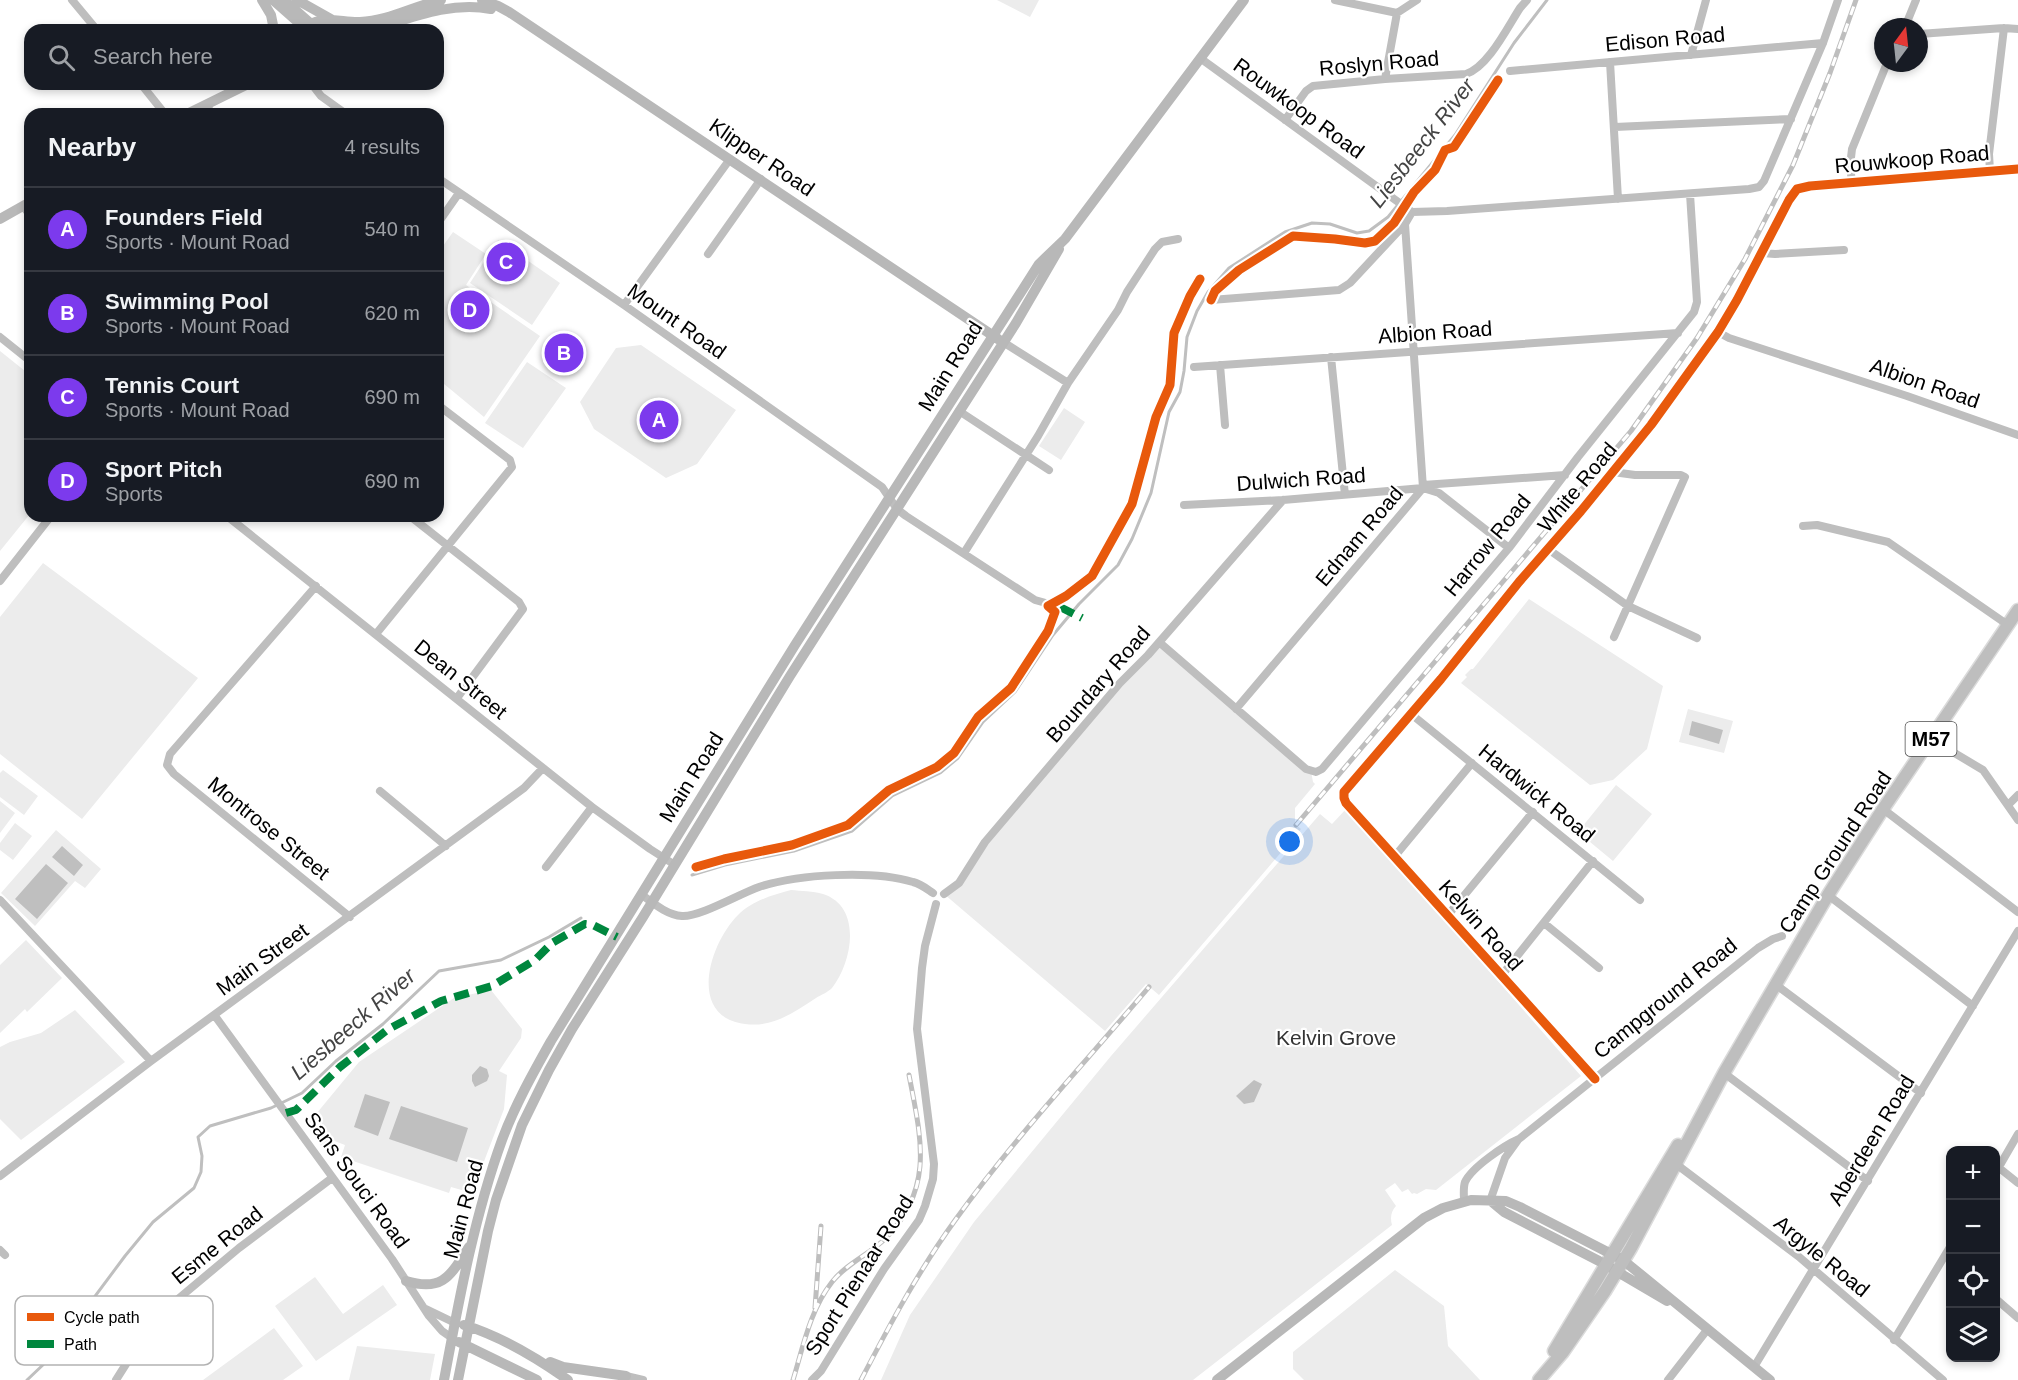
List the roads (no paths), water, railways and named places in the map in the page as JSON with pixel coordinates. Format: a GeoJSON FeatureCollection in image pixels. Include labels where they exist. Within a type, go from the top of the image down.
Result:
{"type":"FeatureCollection","features":[{"type":"Feature","properties":{"kind":"main road"},"geometry":{"type":"LineString","coordinates":[[262,0],[271,15],[273,24]]}},
{"type":"Feature","properties":{"kind":"main road"},"geometry":{"type":"LineString","coordinates":[[273,0],[302,24]]}},
{"type":"Feature","properties":{"kind":"main road"},"geometry":{"type":"LineString","coordinates":[[284,0],[304,24]]}},
{"type":"Feature","properties":{"kind":"main road"},"geometry":{"type":"LineString","coordinates":[[297,0],[337,21]]}},
{"type":"Feature","properties":{"kind":"main road"},"geometry":{"type":"LineString","coordinates":[[313,24],[319,20],[372,21],[441,0]]}},
{"type":"Feature","properties":{"kind":"main road","name":"Klipper Road"},"geometry":{"type":"LineString","coordinates":[[482,0],[509,12],[1003,342]]}},
{"type":"Feature","properties":{"kind":"main road","name":"Main Road"},"geometry":{"type":"LineString","coordinates":[[444,1380],[474,1239],[497,1156],[521,1096],[556,1032],[795,645],[1039,264],[1065,238],[1244,0]]}},
{"type":"Feature","properties":{"kind":"main road","name":"Klipper Road"},"geometry":{"type":"LineString","coordinates":[[391,24],[429,12],[472,3],[509,12]]}},
{"type":"Feature","properties":{"kind":"main road"},"geometry":{"type":"LineString","coordinates":[[210,108],[232,90]]}},
{"type":"Feature","properties":{"kind":"main road"},"geometry":{"type":"LineString","coordinates":[[230,92],[234,90]]}},
{"type":"Feature","properties":{"kind":"main road"},"geometry":{"type":"LineString","coordinates":[[0,219],[24,210]]}},
{"type":"Feature","properties":{"kind":"main road","name":"Main Road"},"geometry":{"type":"LineString","coordinates":[[458,1380],[496,1200],[531,1106],[572,1029],[778,696],[1048,271],[1065,238]]}},
{"type":"Feature","properties":{"kind":"main road","name":"Camp Ground Road"},"geometry":{"type":"LineString","coordinates":[[1615,1263],[1659,1173],[1714,1090],[1828,895],[1883,809],[2018,610]]}},
{"type":"Feature","properties":{"kind":"main road","name":"Camp Ground Road"},"geometry":{"type":"LineString","coordinates":[[1615,1263],[1676,1164],[1714,1090]]}},
{"type":"Feature","properties":{"kind":"main road"},"geometry":{"type":"LineString","coordinates":[[1217,1380],[1411,1227],[1435,1211],[1464,1201],[1479,1200],[1491,1202],[1504,1212],[1615,1263],[1659,1288],[1679,1307],[1770,1380]]}},
{"type":"Feature","properties":{"kind":"main road"},"geometry":{"type":"LineString","coordinates":[[406,1281],[427,1286],[441,1281],[454,1269],[474,1239]]}},
{"type":"Feature","properties":{"kind":"main road","name":"M57"},"geometry":{"type":"LineString","coordinates":[[1537,1380],[1563,1352],[1615,1263]]}},
{"type":"Feature","properties":{"kind":"main road"},"geometry":{"type":"LineString","coordinates":[[455,1323],[469,1327],[529,1356],[568,1380]]}},
{"type":"Feature","properties":{"kind":"main road"},"geometry":{"type":"LineString","coordinates":[[452,1338],[537,1380]]}},
{"type":"Feature","properties":{"kind":"main road"},"geometry":{"type":"LineString","coordinates":[[529,1356],[562,1367],[625,1378]]}},
{"type":"Feature","properties":{"kind":"street"},"geometry":{"type":"LineString","coordinates":[[72,0],[92,24]]}},
{"type":"Feature","properties":{"kind":"street"},"geometry":{"type":"LineString","coordinates":[[1335,0],[1397,13],[1417,0]]}},
{"type":"Feature","properties":{"kind":"street","name":"Roslyn Road"},"geometry":{"type":"LineString","coordinates":[[1285,120],[1313,86],[1472,72],[1483,63],[1527,0]]}},
{"type":"Feature","properties":{"kind":"street"},"geometry":{"type":"LineString","coordinates":[[1691,55],[1706,0]]}},
{"type":"Feature","properties":{"kind":"street"},"geometry":{"type":"LineString","coordinates":[[1211,300],[1340,290],[1350,283],[1405,224],[1409,209],[1447,211],[1690,194],[1749,189],[1761,184],[1823,43],[1838,0]]}},
{"type":"Feature","properties":{"kind":"street"},"geometry":{"type":"LineString","coordinates":[[1909,18],[1916,0]]}},
{"type":"Feature","properties":{"kind":"street"},"geometry":{"type":"LineString","coordinates":[[1385,79],[1397,13]]}},
{"type":"Feature","properties":{"kind":"street"},"geometry":{"type":"LineString","coordinates":[[1990,171],[1989,154],[2004,28]]}},
{"type":"Feature","properties":{"kind":"street"},"geometry":{"type":"LineString","coordinates":[[1928,33],[2018,29]]}},
{"type":"Feature","properties":{"kind":"street","name":"Edison Road"},"geometry":{"type":"LineString","coordinates":[[1510,71],[1823,43]]}},
{"type":"Feature","properties":{"kind":"street","name":"Rouwkoop Road"},"geometry":{"type":"LineString","coordinates":[[1200,58],[1409,209]]}},
{"type":"Feature","properties":{"kind":"street"},"geometry":{"type":"LineString","coordinates":[[1610,62],[1618,199]]}},
{"type":"Feature","properties":{"kind":"street"},"geometry":{"type":"LineString","coordinates":[[1852,182],[1850,159],[1852,149],[1883,72]]}},
{"type":"Feature","properties":{"kind":"street"},"geometry":{"type":"LineString","coordinates":[[146,90],[160,108]]}},
{"type":"Feature","properties":{"kind":"street"},"geometry":{"type":"LineString","coordinates":[[316,90],[338,108]]}},
{"type":"Feature","properties":{"kind":"street"},"geometry":{"type":"LineString","coordinates":[[1615,127],[1791,119]]}},
{"type":"Feature","properties":{"kind":"street"},"geometry":{"type":"LineString","coordinates":[[624,305],[730,159]]}},
{"type":"Feature","properties":{"kind":"street","name":"Rouwkoop Road"},"geometry":{"type":"LineString","coordinates":[[1810,186],[2018,169]]}},
{"type":"Feature","properties":{"kind":"street"},"geometry":{"type":"LineString","coordinates":[[708,254],[761,179]]}},
{"type":"Feature","properties":{"kind":"street","name":"Mount Road"},"geometry":{"type":"LineString","coordinates":[[444,183],[624,305],[882,487],[897,508],[906,516],[1035,600],[1048,606],[1060,607]]}},
{"type":"Feature","properties":{"kind":"street","name":"White Road"},"geometry":{"type":"LineString","coordinates":[[1343,795],[1651,425],[1718,332],[1795,192],[1799,188],[1810,186]]}},
{"type":"Feature","properties":{"kind":"street"},"geometry":{"type":"LineString","coordinates":[[444,215],[459,194]]}},
{"type":"Feature","properties":{"kind":"street","name":"Harrow Road"},"geometry":{"type":"LineString","coordinates":[[1236,709],[1306,769],[1316,772],[1330,761],[1509,548],[1694,312],[1697,302],[1690,194]]}},
{"type":"Feature","properties":{"kind":"street","name":"Ednam Road"},"geometry":{"type":"LineString","coordinates":[[1236,709],[1423,486],[1405,224]]}},
{"type":"Feature","properties":{"kind":"street"},"geometry":{"type":"LineString","coordinates":[[964,553],[1068,383],[1118,310],[1127,292],[1157,247],[1167,240],[1178,239]]}},
{"type":"Feature","properties":{"kind":"street"},"geometry":{"type":"LineString","coordinates":[[1761,253],[1844,250]]}},
{"type":"Feature","properties":{"kind":"street","name":"Albion Road"},"geometry":{"type":"LineString","coordinates":[[1718,332],[1729,338],[1887,389],[2018,435]]}},
{"type":"Feature","properties":{"kind":"street","name":"Albion Road"},"geometry":{"type":"LineString","coordinates":[[1194,367],[1678,333]]}},
{"type":"Feature","properties":{"kind":"street"},"geometry":{"type":"LineString","coordinates":[[0,337],[24,356]]}},
{"type":"Feature","properties":{"kind":"street"},"geometry":{"type":"LineString","coordinates":[[1003,342],[1068,383]]}},
{"type":"Feature","properties":{"kind":"street"},"geometry":{"type":"LineString","coordinates":[[1331,357],[1345,495]]}},
{"type":"Feature","properties":{"kind":"street"},"geometry":{"type":"LineString","coordinates":[[1220,365],[1224,425]]}},
{"type":"Feature","properties":{"kind":"street"},"geometry":{"type":"LineString","coordinates":[[376,634],[512,467],[510,460],[444,410]]}},
{"type":"Feature","properties":{"kind":"street"},"geometry":{"type":"LineString","coordinates":[[959,411],[1049,470]]}},
{"type":"Feature","properties":{"kind":"street"},"geometry":{"type":"LineString","coordinates":[[1613,472],[1635,476],[1684,476],[1614,638]]}},
{"type":"Feature","properties":{"kind":"street","name":"Dulwich Road"},"geometry":{"type":"LineString","coordinates":[[1184,505],[1283,500],[1565,475]]}},
{"type":"Feature","properties":{"kind":"street"},"geometry":{"type":"LineString","coordinates":[[1423,486],[1439,494],[1509,548]]}},
{"type":"Feature","properties":{"kind":"street","name":"Boundary Road"},"geometry":{"type":"LineString","coordinates":[[944,894],[958,884],[985,842],[1120,683],[1159,642],[1283,500]]}},
{"type":"Feature","properties":{"kind":"street"},"geometry":{"type":"LineString","coordinates":[[0,581],[46,522]]}},
{"type":"Feature","properties":{"kind":"street","name":"Dean Street"},"geometry":{"type":"LineString","coordinates":[[235,522],[592,807],[663,859],[675,865]]}},
{"type":"Feature","properties":{"kind":"street"},"geometry":{"type":"LineString","coordinates":[[417,522],[519,602],[523,610],[456,698]]}},
{"type":"Feature","properties":{"kind":"street"},"geometry":{"type":"LineString","coordinates":[[1803,526],[1817,525],[1888,542],[2008,625]]}},
{"type":"Feature","properties":{"kind":"street"},"geometry":{"type":"LineString","coordinates":[[1548,549],[1628,606],[1697,638]]}},
{"type":"Feature","properties":{"kind":"street","name":"Montrose Street"},"geometry":{"type":"LineString","coordinates":[[316,586],[170,754],[167,765],[174,774],[350,917]]}},
{"type":"Feature","properties":{"kind":"street"},"geometry":{"type":"LineString","coordinates":[[1159,642],[1236,709]]}},
{"type":"Feature","properties":{"kind":"street","name":"Hardwick Road"},"geometry":{"type":"LineString","coordinates":[[1411,714],[1640,900]]}},
{"type":"Feature","properties":{"kind":"street"},"geometry":{"type":"LineString","coordinates":[[1931,739],[1979,766],[2018,820]]}},
{"type":"Feature","properties":{"kind":"street"},"geometry":{"type":"LineString","coordinates":[[1395,856],[1472,763]]}},
{"type":"Feature","properties":{"kind":"street","name":"Main Street"},"geometry":{"type":"LineString","coordinates":[[0,1176],[152,1061],[524,788],[543,768]]}},
{"type":"Feature","properties":{"kind":"street"},"geometry":{"type":"LineString","coordinates":[[380,791],[446,846]]}},
{"type":"Feature","properties":{"kind":"street","name":"Kelvin Road"},"geometry":{"type":"LineString","coordinates":[[1343,795],[1346,803],[1595,1079]]}},
{"type":"Feature","properties":{"kind":"street"},"geometry":{"type":"LineString","coordinates":[[2008,805],[2018,795]]}},
{"type":"Feature","properties":{"kind":"street"},"geometry":{"type":"LineString","coordinates":[[546,867],[592,807]]}},
{"type":"Feature","properties":{"kind":"street"},"geometry":{"type":"LineString","coordinates":[[1883,809],[2018,912]]}},
{"type":"Feature","properties":{"kind":"street"},"geometry":{"type":"LineString","coordinates":[[1448,915],[1533,812]]}},
{"type":"Feature","properties":{"kind":"street"},"geometry":{"type":"LineString","coordinates":[[1502,975],[1593,861]]}},
{"type":"Feature","properties":{"kind":"street"},"geometry":{"type":"LineString","coordinates":[[642,895],[672,914],[685,916],[700,913],[759,887],[791,879],[872,876],[922,885],[933,893]]}},
{"type":"Feature","properties":{"kind":"street"},"geometry":{"type":"LineString","coordinates":[[939,891],[944,894],[944,901],[936,904],[932,900],[933,893],[939,891]]}},
{"type":"Feature","properties":{"kind":"street"},"geometry":{"type":"LineString","coordinates":[[1828,895],[1973,1006]]}},
{"type":"Feature","properties":{"kind":"street"},"geometry":{"type":"LineString","coordinates":[[0,900],[152,1061]]}},
{"type":"Feature","properties":{"kind":"street","name":"Sport Pienaar Road"},"geometry":{"type":"LineString","coordinates":[[814,1379],[884,1269],[919,1220],[928,1196],[934,1164],[917,1029],[923,957],[936,904]]}},
{"type":"Feature","properties":{"kind":"street"},"geometry":{"type":"LineString","coordinates":[[1544,923],[1599,968]]}},
{"type":"Feature","properties":{"kind":"street","name":"Aberdeen Road"},"geometry":{"type":"LineString","coordinates":[[1754,1368],[2018,931]]}},
{"type":"Feature","properties":{"kind":"street","name":"Campground Road"},"geometry":{"type":"LineString","coordinates":[[1464,1201],[1465,1184],[1472,1172],[1519,1139],[1758,948],[1782,936]]}},
{"type":"Feature","properties":{"kind":"street"},"geometry":{"type":"LineString","coordinates":[[1775,984],[1922,1093]]}},
{"type":"Feature","properties":{"kind":"street","name":"Sans Souci Road"},"geometry":{"type":"LineString","coordinates":[[215,1016],[429,1316],[442,1331],[452,1338]]}},
{"type":"Feature","properties":{"kind":"street"},"geometry":{"type":"LineString","coordinates":[[1724,1073],[1868,1181]]}},
{"type":"Feature","properties":{"kind":"street"},"geometry":{"type":"LineString","coordinates":[[2000,1165],[2018,1134]]}},
{"type":"Feature","properties":{"kind":"street","name":"Campground Road"},"geometry":{"type":"LineString","coordinates":[[1491,1202],[1504,1158],[1519,1139]]}},
{"type":"Feature","properties":{"kind":"street","name":"Argyle Road"},"geometry":{"type":"LineString","coordinates":[[1676,1164],[1814,1269],[1943,1380]]}},
{"type":"Feature","properties":{"kind":"street"},"geometry":{"type":"LineString","coordinates":[[2000,1172],[2018,1183]]}},
{"type":"Feature","properties":{"kind":"street","name":"Esme Road"},"geometry":{"type":"LineString","coordinates":[[182,1296],[239,1248],[332,1178]]}},
{"type":"Feature","properties":{"kind":"street"},"geometry":{"type":"LineString","coordinates":[[1894,1340],[1946,1262]]}},
{"type":"Feature","properties":{"kind":"street"},"geometry":{"type":"LineString","coordinates":[[2000,1303],[2018,1317]]}},
{"type":"Feature","properties":{"kind":"street","name":"Sans Souci Road"},"geometry":{"type":"LineString","coordinates":[[426,1309],[455,1323]]}},
{"type":"Feature","properties":{"kind":"street"},"geometry":{"type":"LineString","coordinates":[[1668,1380],[1707,1330]]}},
{"type":"Feature","properties":{"kind":"street","name":"Esme Road"},"geometry":{"type":"LineString","coordinates":[[116,1380],[126,1365]]}},
{"type":"Feature","properties":{"kind":"street"},"geometry":{"type":"LineString","coordinates":[[625,1378],[643,1380]]}},
{"type":"Feature","properties":{"kind":"waterway","name":"Liesbeeck River"},"geometry":{"type":"LineString","coordinates":[[692,875],[725,865],[794,851],[852,831],[892,796],[940,773],[958,758],[983,722],[1015,692],[1053,635],[1079,604],[1118,565],[1132,539],[1151,493],[1169,412],[1180,392],[1187,337],[1197,311],[1208,292],[1229,268],[1285,232],[1312,223],[1330,224],[1357,233],[1369,231],[1388,217],[1455,135],[1514,43],[1547,0]]}},
{"type":"Feature","properties":{"kind":"waterway","name":"Liesbeeck River"},"geometry":{"type":"LineString","coordinates":[[95,1296],[153,1222],[194,1188],[201,1172],[202,1156],[198,1137],[210,1126],[271,1108],[302,1093],[336,1061],[383,1024],[439,971],[501,960],[549,937],[581,918]]}},
{"type":"Feature","properties":{"kind":"waterway","name":"Liesbeeck River"},"geometry":{"type":"LineString","coordinates":[[27,1380],[43,1365]]}},
{"type":"Feature","properties":{"kind":"railway"},"geometry":{"type":"LineString","coordinates":[[1296,825],[1631,431],[1697,338],[1745,259],[1793,165],[1856,0]]}},
{"type":"Feature","properties":{"kind":"railway"},"geometry":{"type":"LineString","coordinates":[[861,1380],[906,1298],[956,1219],[1026,1130],[1149,987]]}},
{"type":"Feature","properties":{"kind":"railway"},"geometry":{"type":"LineString","coordinates":[[793,1380],[808,1329],[824,1293],[844,1270],[885,1239],[901,1220],[912,1201],[918,1181],[920,1141],[909,1075]]}},
{"type":"Feature","properties":{"kind":"railway"},"geometry":{"type":"LineString","coordinates":[[815,1308],[821,1226]]}},
{"type":"Feature","properties":{"kind":"place","name":"Tennis Court"},"geometry":{"type":"Point","coordinates":[506,262]}},
{"type":"Feature","properties":{"kind":"place","name":"Sport Pitch"},"geometry":{"type":"Point","coordinates":[470,310]}},
{"type":"Feature","properties":{"kind":"place","name":"Swimming Pool"},"geometry":{"type":"Point","coordinates":[564,353]}},
{"type":"Feature","properties":{"kind":"place","name":"Founders Field"},"geometry":{"type":"Point","coordinates":[659,420]}},
{"type":"Feature","properties":{"kind":"park label","name":"Kelvin Grove"},"geometry":{"type":"Point","coordinates":[1336,1037]}}]}
